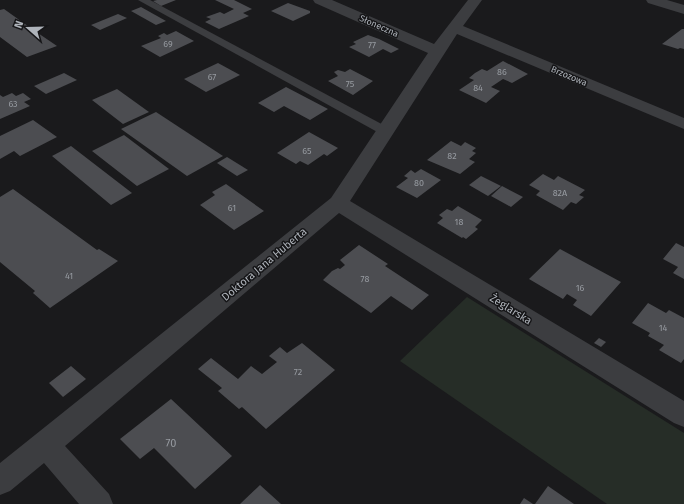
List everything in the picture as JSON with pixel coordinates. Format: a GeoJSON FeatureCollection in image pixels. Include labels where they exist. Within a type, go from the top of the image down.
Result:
{"type":"FeatureCollection","features":[{"type":"Feature","properties":{"kind":"street","name":"Słoneczna"},"geometry":{"type":"LineString","coordinates":[[320,0],[437,51]]}},
{"type":"Feature","properties":{"kind":"street","name":"Doktora Jana Huberta"},"geometry":{"type":"LineString","coordinates":[[0,481],[46,445],[338,203],[437,51],[475,0]]}},
{"type":"Feature","properties":{"kind":"street"},"geometry":{"type":"LineString","coordinates":[[653,0],[684,10]]}},
{"type":"Feature","properties":{"kind":"street","name":"Brzozowa"},"geometry":{"type":"LineString","coordinates":[[454,28],[684,124]]}},
{"type":"Feature","properties":{"kind":"street","name":"Żeglarska"},"geometry":{"type":"LineString","coordinates":[[338,203],[684,415]]}},
{"type":"Feature","properties":{"kind":"street"},"geometry":{"type":"LineString","coordinates":[[46,445],[98,504]]}},
{"type":"Feature","properties":{"kind":"lane"},"geometry":{"type":"LineString","coordinates":[[143,0],[385,131]]}},
{"type":"Feature","properties":{"kind":"shaded area"},"geometry":{"type":"Polygon","coordinates":[[[467,297],[684,433],[684,504],[607,504],[400,361],[467,297]]]}},
{"type":"Feature","properties":{"kind":"building"},"geometry":{"type":"Polygon","coordinates":[[[176,0],[161,6],[153,1],[176,0]]]}},
{"type":"Feature","properties":{"kind":"building"},"geometry":{"type":"Polygon","coordinates":[[[215,0],[234,0],[252,9],[243,13],[249,16],[219,29],[205,22],[211,19],[206,17],[220,12],[224,14],[234,9],[215,0]]]}},
{"type":"Feature","properties":{"kind":"building"},"geometry":{"type":"Polygon","coordinates":[[[288,3],[310,11],[310,13],[293,21],[271,11],[288,3]]]}},
{"type":"Feature","properties":{"kind":"building"},"geometry":{"type":"Polygon","coordinates":[[[141,7],[166,21],[156,25],[131,11],[141,7]]]}},
{"type":"Feature","properties":{"kind":"building"},"geometry":{"type":"Polygon","coordinates":[[[4,9],[57,46],[27,57],[0,37],[0,10],[4,9]]]}},
{"type":"Feature","properties":{"kind":"building"},"geometry":{"type":"Polygon","coordinates":[[[118,14],[127,18],[100,30],[91,25],[118,14]]]}},
{"type":"Feature","properties":{"kind":"building"},"geometry":{"type":"Polygon","coordinates":[[[684,29],[684,49],[678,49],[662,44],[684,29]]]}},
{"type":"Feature","properties":{"kind":"building"},"geometry":{"type":"Polygon","coordinates":[[[176,31],[194,41],[160,57],[141,46],[161,38],[158,36],[164,33],[167,35],[176,31]]]}},
{"type":"Feature","properties":{"kind":"building"},"geometry":{"type":"Polygon","coordinates":[[[368,35],[399,49],[391,53],[383,49],[369,57],[349,47],[356,44],[353,42],[368,35]]]}},
{"type":"Feature","properties":{"kind":"building"},"geometry":{"type":"Polygon","coordinates":[[[503,61],[528,74],[512,83],[503,79],[491,87],[500,91],[486,103],[459,90],[474,80],[469,78],[475,73],[482,69],[487,71],[503,61]]]}},
{"type":"Feature","properties":{"kind":"building"},"geometry":{"type":"Polygon","coordinates":[[[218,63],[240,75],[206,92],[184,79],[218,63]]]}},
{"type":"Feature","properties":{"kind":"building"},"geometry":{"type":"Polygon","coordinates":[[[350,69],[373,81],[353,95],[328,81],[338,76],[334,72],[338,70],[345,72],[350,69]]]}},
{"type":"Feature","properties":{"kind":"building"},"geometry":{"type":"Polygon","coordinates":[[[64,73],[77,80],[46,94],[34,86],[64,73]]]}},
{"type":"Feature","properties":{"kind":"building"},"geometry":{"type":"Polygon","coordinates":[[[286,87],[328,109],[310,120],[284,106],[274,112],[258,103],[286,87]]]}},
{"type":"Feature","properties":{"kind":"building"},"geometry":{"type":"Polygon","coordinates":[[[117,89],[149,112],[123,124],[92,100],[117,89]]]}},
{"type":"Feature","properties":{"kind":"building"},"geometry":{"type":"Polygon","coordinates":[[[12,93],[16,96],[23,93],[31,99],[24,102],[30,106],[0,119],[0,95],[3,97],[12,93]]]}},
{"type":"Feature","properties":{"kind":"building"},"geometry":{"type":"Polygon","coordinates":[[[156,112],[223,156],[187,176],[121,129],[156,112]]]}},
{"type":"Feature","properties":{"kind":"building"},"geometry":{"type":"Polygon","coordinates":[[[33,120],[57,137],[20,156],[14,151],[0,159],[0,136],[33,120]]]}},
{"type":"Feature","properties":{"kind":"building"},"geometry":{"type":"Polygon","coordinates":[[[309,132],[338,148],[327,156],[324,154],[308,165],[300,161],[296,164],[277,153],[309,132]]]}},
{"type":"Feature","properties":{"kind":"building"},"geometry":{"type":"Polygon","coordinates":[[[124,135],[169,169],[137,186],[92,151],[124,135]]]}},
{"type":"Feature","properties":{"kind":"building"},"geometry":{"type":"Polygon","coordinates":[[[451,141],[461,146],[465,142],[476,148],[472,151],[476,153],[469,159],[475,162],[460,174],[427,160],[451,141]]]}},
{"type":"Feature","properties":{"kind":"building"},"geometry":{"type":"Polygon","coordinates":[[[71,146],[132,193],[111,205],[52,156],[71,146]]]}},
{"type":"Feature","properties":{"kind":"building"},"geometry":{"type":"Polygon","coordinates":[[[227,157],[248,170],[237,176],[217,163],[227,157]]]}},
{"type":"Feature","properties":{"kind":"building"},"geometry":{"type":"Polygon","coordinates":[[[421,169],[441,180],[417,198],[396,187],[408,178],[404,176],[411,170],[415,173],[421,169]]]}},
{"type":"Feature","properties":{"kind":"building"},"geometry":{"type":"Polygon","coordinates":[[[543,174],[554,180],[558,176],[585,190],[579,195],[584,197],[576,204],[571,202],[563,210],[536,195],[540,191],[529,185],[543,174]]]}},
{"type":"Feature","properties":{"kind":"building"},"geometry":{"type":"Polygon","coordinates":[[[481,176],[501,186],[488,196],[469,185],[481,176]]]}},
{"type":"Feature","properties":{"kind":"building"},"geometry":{"type":"Polygon","coordinates":[[[226,184],[264,211],[234,230],[200,205],[215,195],[212,192],[226,184]]]}},
{"type":"Feature","properties":{"kind":"building"},"geometry":{"type":"Polygon","coordinates":[[[502,186],[523,197],[511,207],[491,196],[502,186]]]}},
{"type":"Feature","properties":{"kind":"building"},"geometry":{"type":"Polygon","coordinates":[[[13,189],[97,250],[99,249],[118,261],[50,308],[33,293],[35,291],[0,262],[0,197],[13,189]]]}},
{"type":"Feature","properties":{"kind":"building"},"geometry":{"type":"Polygon","coordinates":[[[458,206],[482,220],[475,227],[478,229],[466,239],[437,223],[443,218],[439,215],[447,209],[452,211],[458,206]]]}},
{"type":"Feature","properties":{"kind":"building"},"geometry":{"type":"Polygon","coordinates":[[[676,243],[684,247],[684,279],[673,273],[678,267],[663,259],[676,243]]]}},
{"type":"Feature","properties":{"kind":"building"},"geometry":{"type":"Polygon","coordinates":[[[359,245],[388,264],[385,266],[429,295],[412,310],[391,296],[371,313],[323,280],[332,271],[338,268],[340,269],[345,265],[340,260],[359,245]]]}},
{"type":"Feature","properties":{"kind":"building"},"geometry":{"type":"Polygon","coordinates":[[[560,249],[621,282],[591,316],[573,305],[577,300],[567,294],[563,299],[529,279],[560,249]]]}},
{"type":"Feature","properties":{"kind":"building"},"geometry":{"type":"Polygon","coordinates":[[[648,303],[666,313],[669,310],[684,318],[684,359],[681,363],[659,350],[664,345],[648,336],[650,333],[632,323],[648,303]]]}},
{"type":"Feature","properties":{"kind":"building"},"geometry":{"type":"Polygon","coordinates":[[[599,338],[606,342],[601,347],[594,343],[599,338]]]}},
{"type":"Feature","properties":{"kind":"building"},"geometry":{"type":"Polygon","coordinates":[[[302,343],[335,370],[266,429],[242,407],[239,409],[218,391],[222,388],[198,369],[211,358],[238,379],[251,366],[262,374],[277,362],[269,356],[280,347],[287,353],[302,343]]]}},
{"type":"Feature","properties":{"kind":"building"},"geometry":{"type":"Polygon","coordinates":[[[71,366],[86,379],[63,397],[49,383],[71,366]]]}},
{"type":"Feature","properties":{"kind":"building"},"geometry":{"type":"Polygon","coordinates":[[[171,399],[232,456],[195,489],[154,448],[140,459],[120,439],[171,399]]]}},
{"type":"Feature","properties":{"kind":"building"},"geometry":{"type":"Polygon","coordinates":[[[260,485],[281,504],[240,504],[260,485]]]}},
{"type":"Feature","properties":{"kind":"building"},"geometry":{"type":"Polygon","coordinates":[[[548,486],[574,504],[535,504],[548,486]]]}},
{"type":"Feature","properties":{"kind":"building"},"geometry":{"type":"Polygon","coordinates":[[[524,498],[533,504],[520,504],[524,498]]]}}]}
